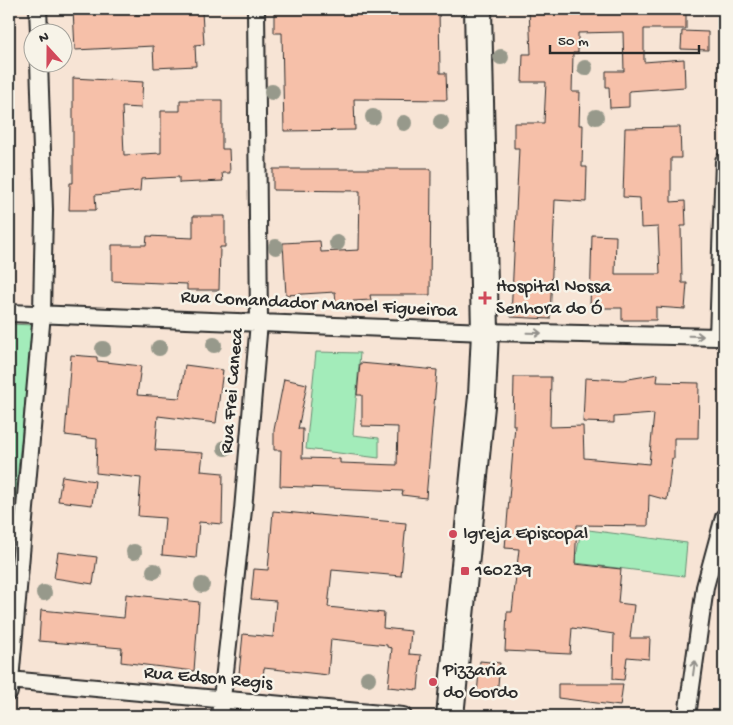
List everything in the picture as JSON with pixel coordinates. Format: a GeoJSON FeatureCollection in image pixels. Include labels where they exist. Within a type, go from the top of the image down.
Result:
{"type":"FeatureCollection","features":[{"type":"Feature","properties":{"kind":"main road"},"geometry":{"type":"LineString","coordinates":[[450,716],[481,406],[485,332],[478,9]]}},
{"type":"Feature","properties":{"kind":"street"},"geometry":{"type":"LineString","coordinates":[[38,9],[39,22]]}},
{"type":"Feature","properties":{"kind":"street","name":"Rua Frei Caneca"},"geometry":{"type":"LineString","coordinates":[[221,709],[243,510],[260,322],[256,9]]}},
{"type":"Feature","properties":{"kind":"street"},"geometry":{"type":"LineString","coordinates":[[9,685],[42,313],[44,210],[39,72]]}},
{"type":"Feature","properties":{"kind":"street"},"geometry":{"type":"LineString","coordinates":[[721,338],[724,161]]}},
{"type":"Feature","properties":{"kind":"street","name":"Rua Comandador Manoel Figueiroa"},"geometry":{"type":"LineString","coordinates":[[9,313],[485,332],[721,338]]}},
{"type":"Feature","properties":{"kind":"street"},"geometry":{"type":"LineString","coordinates":[[687,716],[704,586],[724,517]]}},
{"type":"Feature","properties":{"kind":"street","name":"Rua Edson Regis"},"geometry":{"type":"LineString","coordinates":[[9,685],[221,709],[404,716]]}},
{"type":"Feature","properties":{"kind":"green space"},"geometry":{"type":"Polygon","coordinates":[[[9,324],[33,325],[9,557],[9,324]]]}},
{"type":"Feature","properties":{"kind":"green space"},"geometry":{"type":"Polygon","coordinates":[[[316,352],[360,353],[353,435],[379,438],[379,458],[306,449],[316,352]]]}},
{"type":"Feature","properties":{"kind":"green space"},"geometry":{"type":"Polygon","coordinates":[[[581,529],[687,543],[684,576],[575,563],[581,529]]]}},
{"type":"Feature","properties":{"kind":"building"},"geometry":{"type":"Polygon","coordinates":[[[73,9],[135,9],[136,15],[202,12],[204,44],[195,45],[196,66],[154,68],[153,46],[75,50],[73,9]]]}},
{"type":"Feature","properties":{"kind":"building"},"geometry":{"type":"Polygon","coordinates":[[[274,9],[439,9],[440,73],[446,73],[447,100],[354,99],[355,130],[284,131],[282,33],[274,33],[274,9]]]}},
{"type":"Feature","properties":{"kind":"building"},"geometry":{"type":"Polygon","coordinates":[[[529,9],[686,9],[686,29],[644,29],[644,62],[684,59],[685,87],[629,91],[629,107],[610,108],[609,87],[606,87],[606,71],[624,71],[623,32],[578,33],[578,53],[573,53],[572,92],[580,92],[579,125],[583,125],[582,167],[587,167],[586,202],[555,200],[550,319],[511,317],[519,148],[514,148],[514,123],[544,123],[546,82],[522,82],[523,54],[531,54],[529,9]]]}},
{"type":"Feature","properties":{"kind":"building"},"geometry":{"type":"Polygon","coordinates":[[[682,31],[708,32],[708,50],[681,49],[682,31]]]}},
{"type":"Feature","properties":{"kind":"building"},"geometry":{"type":"Polygon","coordinates":[[[73,78],[143,82],[141,108],[122,107],[124,155],[161,153],[161,111],[180,111],[180,100],[222,100],[222,149],[229,149],[230,173],[222,173],[223,181],[179,183],[179,177],[141,179],[140,191],[95,195],[96,210],[69,210],[70,183],[73,183],[73,78]]]}},
{"type":"Feature","properties":{"kind":"building"},"geometry":{"type":"Polygon","coordinates":[[[680,127],[681,158],[671,158],[671,202],[685,201],[686,226],[681,226],[682,283],[687,283],[685,309],[656,307],[656,320],[622,320],[622,308],[590,308],[592,235],[616,236],[615,274],[660,274],[658,227],[641,228],[640,198],[623,197],[625,128],[680,127]]]}},
{"type":"Feature","properties":{"kind":"building"},"geometry":{"type":"Polygon","coordinates":[[[273,169],[431,169],[430,295],[370,295],[371,300],[336,302],[335,292],[286,295],[283,243],[320,241],[321,252],[359,250],[360,191],[273,190],[273,169]]]}},
{"type":"Feature","properties":{"kind":"building"},"geometry":{"type":"Polygon","coordinates":[[[193,216],[225,216],[225,247],[220,247],[219,290],[187,290],[187,284],[112,281],[112,245],[146,245],[147,236],[193,238],[193,216]]]}},
{"type":"Feature","properties":{"kind":"building"},"geometry":{"type":"Polygon","coordinates":[[[71,355],[97,357],[97,361],[141,366],[137,395],[180,398],[185,365],[223,370],[216,423],[158,416],[155,450],[203,453],[201,471],[223,473],[222,524],[199,522],[196,558],[162,555],[165,518],[138,516],[141,478],[96,473],[97,439],[65,435],[71,355]]]}},
{"type":"Feature","properties":{"kind":"building"},"geometry":{"type":"Polygon","coordinates":[[[360,363],[437,370],[426,498],[402,495],[403,491],[280,486],[281,450],[274,450],[274,430],[284,379],[307,384],[298,429],[303,429],[302,458],[340,459],[340,463],[397,465],[398,427],[362,426],[362,395],[357,395],[360,363]]]}},
{"type":"Feature","properties":{"kind":"building"},"geometry":{"type":"Polygon","coordinates":[[[658,374],[657,382],[699,383],[698,438],[674,438],[674,459],[672,458],[667,500],[649,495],[648,526],[577,525],[575,564],[621,569],[618,603],[634,605],[630,638],[650,638],[649,659],[627,657],[624,680],[613,679],[614,634],[572,628],[570,654],[505,651],[507,612],[512,612],[519,549],[505,548],[515,425],[513,425],[514,377],[551,377],[550,427],[583,426],[584,458],[649,464],[654,414],[614,417],[614,423],[583,422],[585,378],[623,380],[658,374]]]}},
{"type":"Feature","properties":{"kind":"building"},"geometry":{"type":"Polygon","coordinates":[[[62,476],[95,481],[92,505],[58,501],[62,476]]]}},
{"type":"Feature","properties":{"kind":"building"},"geometry":{"type":"Polygon","coordinates":[[[273,511],[406,523],[401,576],[332,570],[328,607],[384,613],[383,628],[411,631],[409,654],[421,655],[418,690],[388,687],[392,648],[387,647],[387,645],[331,639],[328,675],[264,668],[262,686],[238,684],[243,634],[273,637],[276,601],[251,599],[254,569],[268,570],[273,511]]]}},
{"type":"Feature","properties":{"kind":"building"},"geometry":{"type":"Polygon","coordinates":[[[58,552],[97,557],[93,584],[54,578],[58,552]]]}},
{"type":"Feature","properties":{"kind":"building"},"geometry":{"type":"Polygon","coordinates":[[[126,594],[199,602],[194,671],[121,662],[122,648],[39,641],[41,610],[124,618],[126,594]]]}},
{"type":"Feature","properties":{"kind":"building"},"geometry":{"type":"Polygon","coordinates":[[[480,661],[500,663],[497,696],[477,694],[480,661]]]}},
{"type":"Feature","properties":{"kind":"building"},"geometry":{"type":"Polygon","coordinates":[[[558,684],[623,684],[620,706],[558,698],[558,684]]]}},
{"type":"Feature","properties":{"kind":"place","name":"Hospital Nossa Senhora do Ó"},"geometry":{"type":"Point","coordinates":[485,298]}},
{"type":"Feature","properties":{"kind":"place","name":"Igreja Episcopal"},"geometry":{"type":"Point","coordinates":[453,534]}},
{"type":"Feature","properties":{"kind":"place","name":"160239"},"geometry":{"type":"Point","coordinates":[465,571]}},
{"type":"Feature","properties":{"kind":"place","name":"Pizzaria do Gordo"},"geometry":{"type":"Point","coordinates":[433,682]}}]}
